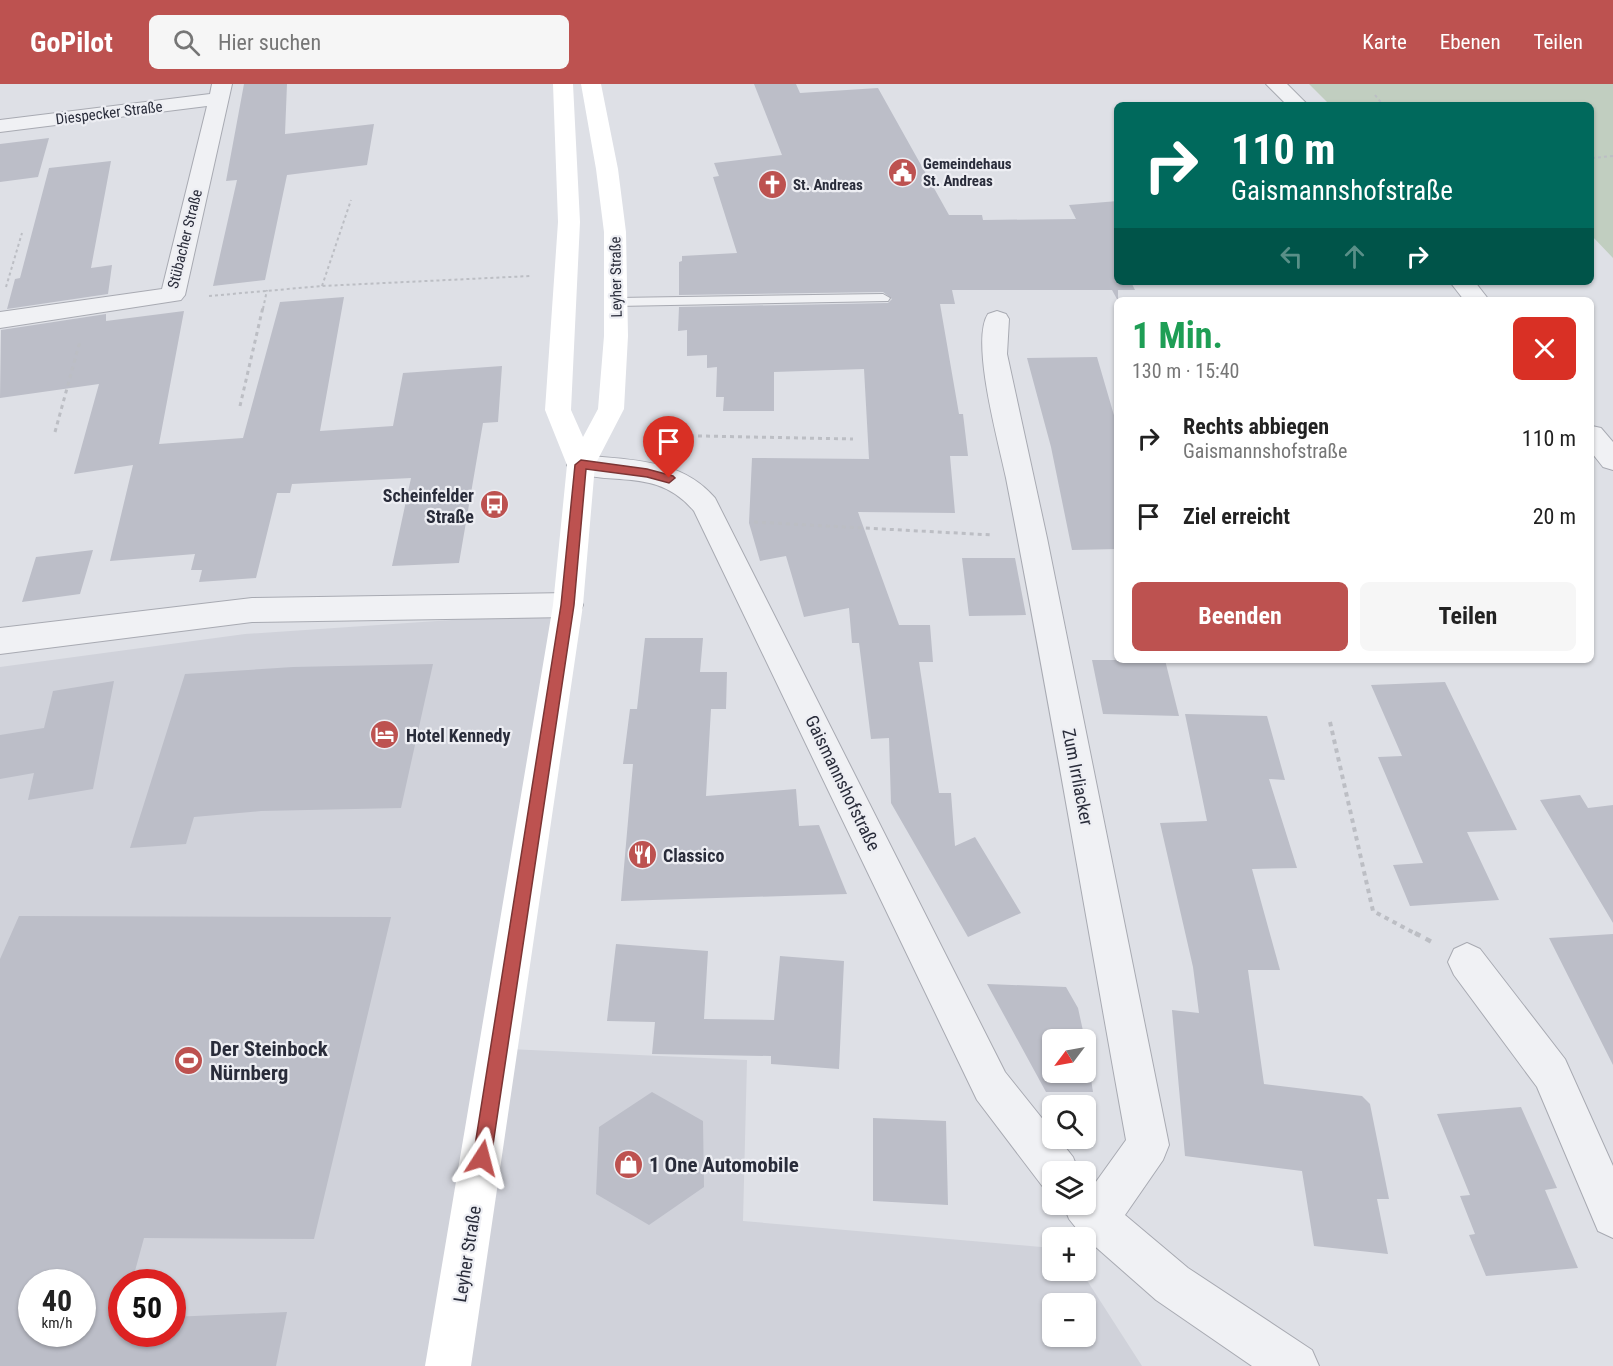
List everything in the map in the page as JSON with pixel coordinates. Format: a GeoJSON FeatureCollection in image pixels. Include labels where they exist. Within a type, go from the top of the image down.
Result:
{"type":"FeatureCollection","features":[{"type":"Feature","properties":{"kind":"main road","name":"Leyher Straße"},"geometry":{"type":"LineString","coordinates":[[563,84],[569,222],[558,410],[581,465]]}},
{"type":"Feature","properties":{"kind":"main road","name":"Leyher Straße"},"geometry":{"type":"LineString","coordinates":[[448,1366],[568,605],[581,465],[611,409],[617,302],[612,200],[591,84]]}},
{"type":"Feature","properties":{"kind":"street"},"geometry":{"type":"LineString","coordinates":[[1276,84],[1295,102]]}},
{"type":"Feature","properties":{"kind":"street","name":"Diespecker Straße"},"geometry":{"type":"LineString","coordinates":[[0,126],[220,92]]}},
{"type":"Feature","properties":{"kind":"street","name":"Stübacher Straße"},"geometry":{"type":"LineString","coordinates":[[0,320],[172,295],[220,92]]}},
{"type":"Feature","properties":{"kind":"street"},"geometry":{"type":"LineString","coordinates":[[1464,285],[1474,297]]}},
{"type":"Feature","properties":{"kind":"street","name":"Zum Irrliacker"},"geometry":{"type":"LineString","coordinates":[[997,320],[994,354],[1032,538],[1148,1145],[1096,1205]]}},
{"type":"Feature","properties":{"kind":"street"},"geometry":{"type":"LineString","coordinates":[[1594,437],[1613,460]]}},
{"type":"Feature","properties":{"kind":"street","name":"Gaismannshofstraße"},"geometry":{"type":"LineString","coordinates":[[581,465],[647,473],[679,482],[689,488],[714,520],[991,1086],[1050,1161]]}},
{"type":"Feature","properties":{"kind":"street"},"geometry":{"type":"LineString","coordinates":[[0,641],[252,610],[568,605]]}},
{"type":"Feature","properties":{"kind":"street"},"geometry":{"type":"LineString","coordinates":[[1467,962],[1551,1073],[1613,1216]]}},
{"type":"Feature","properties":{"kind":"street"},"geometry":{"type":"LineString","coordinates":[[1093,1215],[1172,1284],[1285,1361],[1296,1366]]}},
{"type":"Feature","properties":{"kind":"lane"},"geometry":{"type":"LineString","coordinates":[[617,302],[883,298]]}},
{"type":"Feature","properties":{"kind":"path"},"geometry":{"type":"LineString","coordinates":[[1375,95],[1381,102]]}},
{"type":"Feature","properties":{"kind":"path"},"geometry":{"type":"LineString","coordinates":[[1594,158],[1613,156]]}},
{"type":"Feature","properties":{"kind":"path"},"geometry":{"type":"LineString","coordinates":[[322,286],[351,200]]}},
{"type":"Feature","properties":{"kind":"path"},"geometry":{"type":"LineString","coordinates":[[6,288],[22,233]]}},
{"type":"Feature","properties":{"kind":"path"},"geometry":{"type":"LineString","coordinates":[[172,295],[197,297],[322,286],[532,276]]}},
{"type":"Feature","properties":{"kind":"path"},"geometry":{"type":"LineString","coordinates":[[240,406],[267,290]]}},
{"type":"Feature","properties":{"kind":"path"},"geometry":{"type":"LineString","coordinates":[[55,432],[89,307]]}},
{"type":"Feature","properties":{"kind":"path"},"geometry":{"type":"LineString","coordinates":[[649,435],[853,439]]}},
{"type":"Feature","properties":{"kind":"path"},"geometry":{"type":"LineString","coordinates":[[714,520],[1032,538]]}},
{"type":"Feature","properties":{"kind":"path"},"geometry":{"type":"LineString","coordinates":[[1330,722],[1373,911],[1467,962]]}},
{"type":"Feature","properties":{"kind":"shaded area"},"geometry":{"type":"Polygon","coordinates":[[[570,612],[509,1049],[747,1060],[743,1221],[1042,1247],[1042,1281],[1087,1281],[1095,1293],[1042,1293],[1042,1347],[1096,1347],[1096,1294],[1142,1366],[0,1366],[0,667],[245,634],[570,612]]]}},
{"type":"Feature","properties":{"kind":"green space"},"geometry":{"type":"Polygon","coordinates":[[[1309,84],[1613,84],[1613,258],[1594,238],[1594,102],[1327,102],[1309,84]]]}},
{"type":"Feature","properties":{"kind":"building"},"geometry":{"type":"Polygon","coordinates":[[[244,84],[287,84],[285,134],[374,124],[367,165],[287,175],[265,280],[213,286],[237,180],[226,181],[244,84]]]}},
{"type":"Feature","properties":{"kind":"building"},"geometry":{"type":"Polygon","coordinates":[[[754,84],[796,84],[800,93],[878,88],[949,215],[982,215],[983,220],[1076,219],[1069,205],[1114,201],[1114,285],[1132,285],[1135,290],[1118,290],[1118,297],[1116,297],[1112,290],[952,290],[955,304],[940,304],[959,414],[963,414],[968,456],[950,456],[955,513],[858,512],[899,625],[930,625],[933,662],[919,662],[939,793],[951,793],[955,846],[975,837],[1021,913],[968,937],[891,803],[889,738],[871,739],[859,643],[852,643],[849,608],[804,617],[786,556],[760,561],[749,523],[752,458],[869,459],[864,369],[774,372],[774,411],[723,411],[724,397],[716,397],[717,367],[707,368],[707,355],[687,356],[687,330],[678,331],[679,307],[888,303],[892,299],[883,292],[679,295],[679,262],[682,261],[682,256],[737,253],[713,177],[719,176],[714,163],[782,155],[754,84]]]}},
{"type":"Feature","properties":{"kind":"building"},"geometry":{"type":"Polygon","coordinates":[[[49,138],[38,177],[0,182],[0,144],[49,138]]]}},
{"type":"Feature","properties":{"kind":"building"},"geometry":{"type":"Polygon","coordinates":[[[111,161],[91,268],[112,265],[108,294],[7,309],[15,279],[20,278],[49,168],[111,161]]]}},
{"type":"Feature","properties":{"kind":"building"},"geometry":{"type":"Polygon","coordinates":[[[344,297],[320,431],[393,426],[403,373],[502,366],[498,422],[483,423],[459,563],[392,566],[411,478],[292,484],[290,493],[277,493],[256,578],[199,582],[202,570],[191,570],[195,554],[110,561],[133,465],[74,474],[99,384],[0,398],[1,330],[106,314],[106,321],[184,311],[159,444],[243,438],[280,302],[344,297]]]}},
{"type":"Feature","properties":{"kind":"building"},"geometry":{"type":"Polygon","coordinates":[[[1097,357],[1114,415],[1114,549],[1072,550],[1051,447],[1027,358],[1097,357]]]}},
{"type":"Feature","properties":{"kind":"building"},"geometry":{"type":"Polygon","coordinates":[[[93,550],[80,594],[22,602],[36,557],[93,550]]]}},
{"type":"Feature","properties":{"kind":"building"},"geometry":{"type":"Polygon","coordinates":[[[962,558],[1015,558],[1026,615],[969,616],[962,558]]]}},
{"type":"Feature","properties":{"kind":"building"},"geometry":{"type":"Polygon","coordinates":[[[645,638],[703,638],[700,672],[727,672],[726,709],[711,709],[706,796],[796,789],[799,826],[819,825],[847,894],[621,901],[633,764],[623,764],[630,709],[637,709],[645,638]]]}},
{"type":"Feature","properties":{"kind":"building"},"geometry":{"type":"Polygon","coordinates":[[[1092,660],[1114,660],[1114,663],[1166,663],[1179,716],[1103,714],[1092,660]]]}},
{"type":"Feature","properties":{"kind":"building"},"geometry":{"type":"Polygon","coordinates":[[[433,664],[401,808],[261,811],[194,817],[186,844],[130,848],[185,674],[293,667],[433,664]]]}},
{"type":"Feature","properties":{"kind":"building"},"geometry":{"type":"Polygon","coordinates":[[[114,681],[93,789],[28,800],[34,773],[0,779],[0,735],[44,728],[53,691],[114,681]]]}},
{"type":"Feature","properties":{"kind":"building"},"geometry":{"type":"Polygon","coordinates":[[[1445,682],[1517,830],[1467,832],[1499,900],[1410,906],[1393,865],[1423,863],[1378,757],[1402,756],[1371,685],[1445,682]]]}},
{"type":"Feature","properties":{"kind":"building"},"geometry":{"type":"Polygon","coordinates":[[[1185,714],[1267,716],[1285,780],[1269,779],[1297,868],[1252,869],[1280,970],[1248,970],[1264,1084],[1362,1096],[1370,1104],[1389,1199],[1377,1199],[1388,1254],[1314,1246],[1302,1171],[1185,1156],[1172,1010],[1199,1013],[1193,967],[1160,823],[1207,821],[1185,714]]]}},
{"type":"Feature","properties":{"kind":"building"},"geometry":{"type":"Polygon","coordinates":[[[1580,795],[1588,808],[1613,805],[1613,923],[1540,800],[1580,795]]]}},
{"type":"Feature","properties":{"kind":"building"},"geometry":{"type":"Polygon","coordinates":[[[19,916],[391,917],[314,1239],[144,1238],[136,1269],[108,1269],[108,1347],[186,1347],[186,1316],[287,1312],[276,1366],[0,1366],[0,959],[19,916]]]}},
{"type":"Feature","properties":{"kind":"building"},"geometry":{"type":"Polygon","coordinates":[[[1613,934],[1613,1065],[1549,938],[1613,934]]]}},
{"type":"Feature","properties":{"kind":"building"},"geometry":{"type":"Polygon","coordinates":[[[616,944],[708,951],[704,1019],[774,1020],[780,956],[844,961],[839,1069],[771,1064],[771,1056],[652,1054],[655,1022],[607,1021],[616,944]]]}},
{"type":"Feature","properties":{"kind":"building"},"geometry":{"type":"Polygon","coordinates":[[[987,984],[1066,987],[1078,1008],[1083,1029],[1042,1029],[1042,1083],[1092,1083],[1093,1092],[1046,1092],[987,984]]]}},
{"type":"Feature","properties":{"kind":"building"},"geometry":{"type":"Polygon","coordinates":[[[652,1092],[703,1121],[704,1187],[649,1225],[596,1194],[599,1127],[652,1092]]]}},
{"type":"Feature","properties":{"kind":"building"},"geometry":{"type":"Polygon","coordinates":[[[1521,1107],[1557,1188],[1545,1190],[1578,1268],[1486,1276],[1469,1235],[1475,1234],[1460,1196],[1470,1195],[1437,1114],[1521,1107]]]}},
{"type":"Feature","properties":{"kind":"building"},"geometry":{"type":"Polygon","coordinates":[[[873,1118],[946,1121],[948,1205],[873,1201],[873,1118]]]}},
{"type":"Feature","properties":{"kind":"place","name":"Gemeindehaus St. Andreas"},"geometry":{"type":"Point","coordinates":[902,173]}},
{"type":"Feature","properties":{"kind":"place","name":"St. Andreas"},"geometry":{"type":"Point","coordinates":[772,185]}},
{"type":"Feature","properties":{"kind":"place","name":"Scheinfelder Straße"},"geometry":{"type":"Point","coordinates":[495,505]}},
{"type":"Feature","properties":{"kind":"place","name":"Hotel Kennedy"},"geometry":{"type":"Point","coordinates":[385,735]}},
{"type":"Feature","properties":{"kind":"place","name":"Classico"},"geometry":{"type":"Point","coordinates":[642,855]}},
{"type":"Feature","properties":{"kind":"place","name":"Der Steinbock Nürnberg"},"geometry":{"type":"Point","coordinates":[189,1061]}},
{"type":"Feature","properties":{"kind":"place","name":"1 One Automobile"},"geometry":{"type":"Point","coordinates":[628,1165]}},
{"type":"Feature","properties":{"kind":"route"},"geometry":{"type":"LineString","coordinates":[[482,1158],[568,605],[581,465],[669,478]]}}]}
